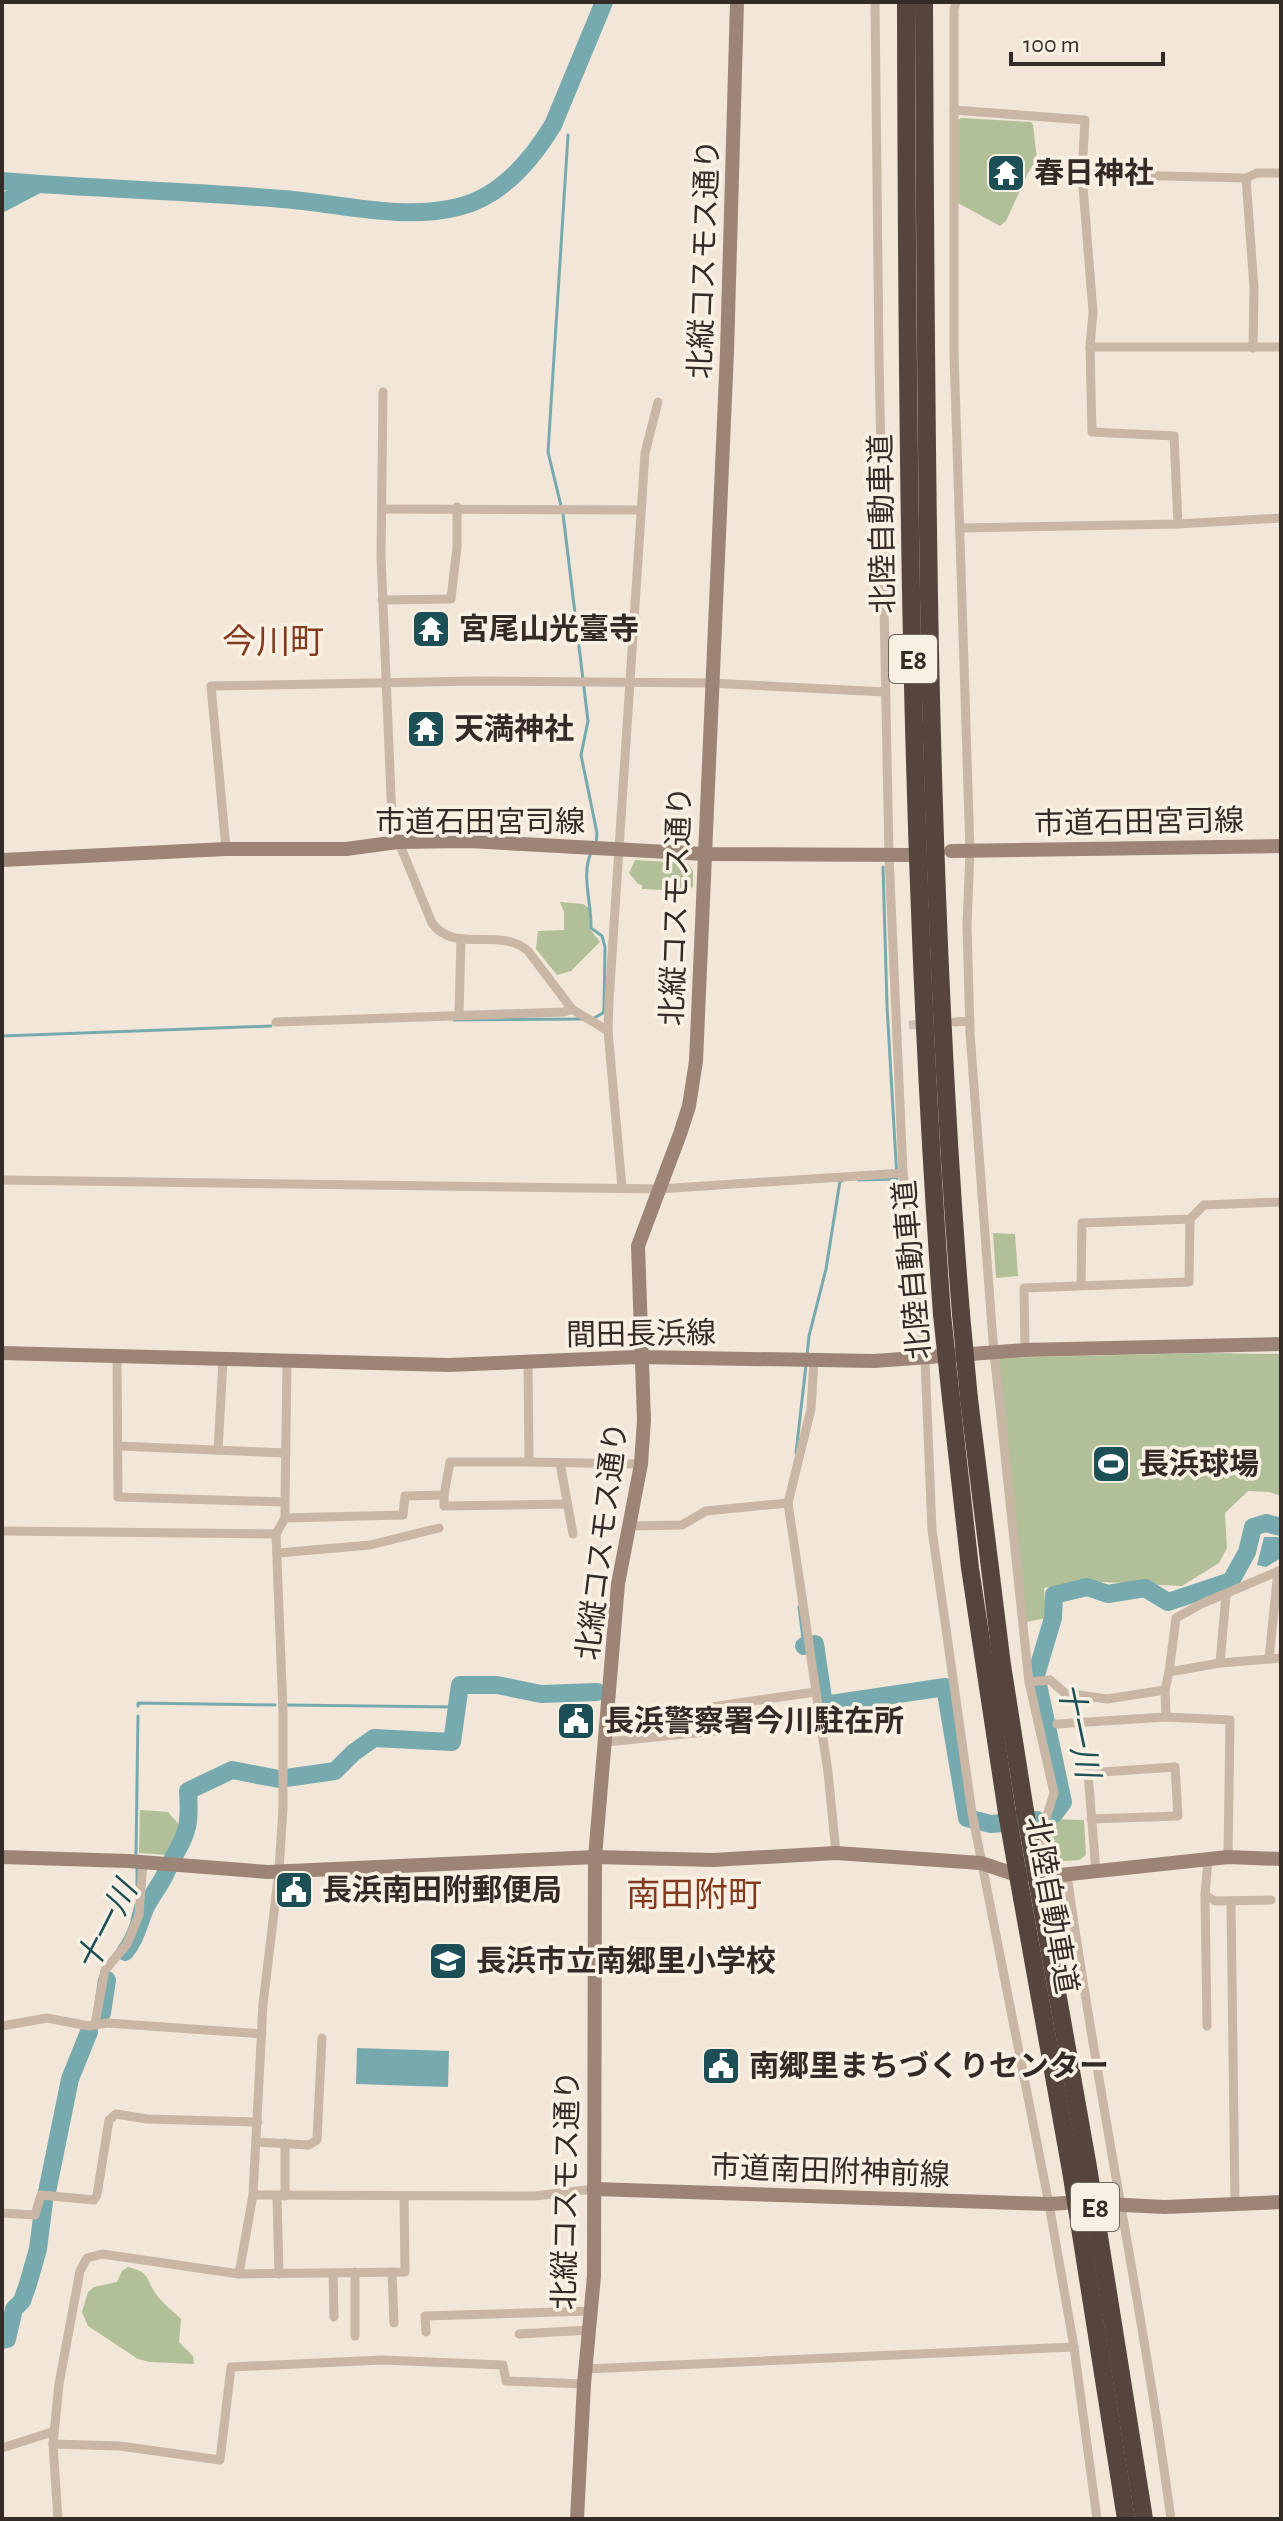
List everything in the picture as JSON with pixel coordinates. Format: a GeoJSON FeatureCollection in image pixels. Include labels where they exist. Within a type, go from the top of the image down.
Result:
{"type":"FeatureCollection","features":[{"type":"Feature","properties":{"kind":"highway","name":"北陸自動車道"},"geometry":{"type":"LineString","coordinates":[[906,2],[909,497],[930,1143],[960,1399],[1002,1665],[1016,1812],[1126,2519]]}},
{"type":"Feature","properties":{"kind":"highway","name":"北陸自動車道"},"geometry":{"type":"LineString","coordinates":[[924,2],[933,739],[951,1314]]}},
{"type":"Feature","properties":{"kind":"highway","name":"北陸自動車道"},"geometry":{"type":"LineString","coordinates":[[1031,1897],[1088,2167],[1144,2519]]}},
{"type":"Feature","properties":{"kind":"street","name":"北縦コスモス通り"},"geometry":{"type":"LineString","coordinates":[[577,2519],[592,2311],[595,1857],[618,1584],[641,1464],[644,1420],[638,1246],[689,1106],[696,1061],[710,683],[727,352],[737,2]]}},
{"type":"Feature","properties":{"kind":"street"},"geometry":{"type":"LineString","coordinates":[[875,2],[889,856],[903,1173],[925,1359],[932,1530],[981,1863],[1057,2203],[1097,2519]]}},
{"type":"Feature","properties":{"kind":"street"},"geometry":{"type":"LineString","coordinates":[[956,2],[954,353],[970,851],[967,925],[970,1021],[994,1353],[1030,1682],[1054,1793],[1042,1831],[1051,1876]]}},
{"type":"Feature","properties":{"kind":"street"},"geometry":{"type":"LineString","coordinates":[[954,110],[1085,120],[1082,174],[1093,312],[1090,347],[1092,432],[1174,436],[1178,524]]}},
{"type":"Feature","properties":{"kind":"street"},"geometry":{"type":"LineString","coordinates":[[1082,174],[1246,178],[1257,173],[1281,173]]}},
{"type":"Feature","properties":{"kind":"street"},"geometry":{"type":"LineString","coordinates":[[1246,178],[1254,288],[1253,348]]}},
{"type":"Feature","properties":{"kind":"street"},"geometry":{"type":"LineString","coordinates":[[1090,347],[1281,347]]}},
{"type":"Feature","properties":{"kind":"street"},"geometry":{"type":"LineString","coordinates":[[383,392],[382,600],[392,820],[398,842],[432,923],[444,936],[506,940],[520,945],[528,951],[572,1009],[608,1031]]}},
{"type":"Feature","properties":{"kind":"street"},"geometry":{"type":"LineString","coordinates":[[622,1188],[608,1031],[645,453],[658,402]]}},
{"type":"Feature","properties":{"kind":"street"},"geometry":{"type":"LineString","coordinates":[[382,600],[451,599],[457,547],[457,507]]}},
{"type":"Feature","properties":{"kind":"street"},"geometry":{"type":"LineString","coordinates":[[383,509],[641,510]]}},
{"type":"Feature","properties":{"kind":"street"},"geometry":{"type":"LineString","coordinates":[[960,528],[1178,524],[1281,518]]}},
{"type":"Feature","properties":{"kind":"street"},"geometry":{"type":"LineString","coordinates":[[226,849],[211,686],[477,681],[710,683],[885,692]]}},
{"type":"Feature","properties":{"kind":"street","name":"市道石田宮司線"},"geometry":{"type":"LineString","coordinates":[[2,860],[226,849],[346,849],[398,842],[468,841],[705,854],[910,855]]}},
{"type":"Feature","properties":{"kind":"street","name":"市道石田宮司線"},"geometry":{"type":"LineString","coordinates":[[951,851],[1281,846]]}},
{"type":"Feature","properties":{"kind":"street"},"geometry":{"type":"LineString","coordinates":[[459,1014],[461,939]]}},
{"type":"Feature","properties":{"kind":"street"},"geometry":{"type":"LineString","coordinates":[[276,1022],[564,1012],[572,1009]]}},
{"type":"Feature","properties":{"kind":"street"},"geometry":{"type":"LineString","coordinates":[[955,1022],[970,1021]]}},
{"type":"Feature","properties":{"kind":"street"},"geometry":{"type":"LineString","coordinates":[[896,1027],[909,1025]]}},
{"type":"Feature","properties":{"kind":"street"},"geometry":{"type":"LineString","coordinates":[[2,1180],[659,1189],[903,1173]]}},
{"type":"Feature","properties":{"kind":"street"},"geometry":{"type":"LineString","coordinates":[[1081,1285],[1082,1223],[1190,1219],[1204,1205],[1281,1202]]}},
{"type":"Feature","properties":{"kind":"street"},"geometry":{"type":"LineString","coordinates":[[1025,1350],[1024,1288],[1189,1282],[1190,1219]]}},
{"type":"Feature","properties":{"kind":"street","name":"間田長浜線"},"geometry":{"type":"LineString","coordinates":[[2,1353],[449,1365],[641,1357],[925,1359],[1025,1350],[1281,1344]]}},
{"type":"Feature","properties":{"kind":"street"},"geometry":{"type":"LineString","coordinates":[[117,1357],[118,1497],[285,1502]]}},
{"type":"Feature","properties":{"kind":"street"},"geometry":{"type":"LineString","coordinates":[[814,1360],[811,1409],[788,1503],[828,1772],[836,1853]]}},
{"type":"Feature","properties":{"kind":"street"},"geometry":{"type":"LineString","coordinates":[[218,1450],[223,1361]]}},
{"type":"Feature","properties":{"kind":"street"},"geometry":{"type":"LineString","coordinates":[[528,1362],[529,1462]]}},
{"type":"Feature","properties":{"kind":"street"},"geometry":{"type":"LineString","coordinates":[[239,2274],[253,2195],[262,2034],[279,1871],[283,1779],[276,1534],[285,1518],[287,1363]]}},
{"type":"Feature","properties":{"kind":"street"},"geometry":{"type":"LineString","coordinates":[[118,1446],[286,1453]]}},
{"type":"Feature","properties":{"kind":"street"},"geometry":{"type":"LineString","coordinates":[[567,1504],[444,1506],[450,1462],[641,1464]]}},
{"type":"Feature","properties":{"kind":"street"},"geometry":{"type":"LineString","coordinates":[[560,1463],[573,1534]]}},
{"type":"Feature","properties":{"kind":"street"},"geometry":{"type":"LineString","coordinates":[[285,1518],[403,1515],[405,1496],[444,1495]]}},
{"type":"Feature","properties":{"kind":"street"},"geometry":{"type":"LineString","coordinates":[[630,1526],[682,1525],[706,1511],[788,1503]]}},
{"type":"Feature","properties":{"kind":"street"},"geometry":{"type":"LineString","coordinates":[[278,1553],[370,1545],[439,1528]]}},
{"type":"Feature","properties":{"kind":"street"},"geometry":{"type":"LineString","coordinates":[[2,1531],[276,1534]]}},
{"type":"Feature","properties":{"kind":"street"},"geometry":{"type":"LineString","coordinates":[[1166,1717],[1165,1690],[1176,1618],[1279,1570]]}},
{"type":"Feature","properties":{"kind":"street"},"geometry":{"type":"LineString","coordinates":[[1269,1659],[1279,1570]]}},
{"type":"Feature","properties":{"kind":"street"},"geometry":{"type":"LineString","coordinates":[[1220,1663],[1226,1595]]}},
{"type":"Feature","properties":{"kind":"street"},"geometry":{"type":"LineString","coordinates":[[1169,1672],[1220,1663],[1281,1658]]}},
{"type":"Feature","properties":{"kind":"street"},"geometry":{"type":"LineString","coordinates":[[1030,1682],[1050,1680],[1065,1693],[1107,1699],[1165,1690]]}},
{"type":"Feature","properties":{"kind":"street"},"geometry":{"type":"LineString","coordinates":[[606,1742],[715,1731],[711,1707],[815,1692]]}},
{"type":"Feature","properties":{"kind":"street"},"geometry":{"type":"LineString","coordinates":[[1057,1724],[1166,1717],[1230,1720],[1228,1857]]}},
{"type":"Feature","properties":{"kind":"street"},"geometry":{"type":"LineString","coordinates":[[1091,1819],[1178,1816],[1175,1767],[1088,1773],[1091,1819],[1096,1872]]}},
{"type":"Feature","properties":{"kind":"street"},"geometry":{"type":"LineString","coordinates":[[2,1857],[143,1862],[268,1872],[595,1857],[713,1860],[836,1853],[981,1863],[1011,1873],[1051,1876],[1228,1857],[1281,1859]]}},
{"type":"Feature","properties":{"kind":"street"},"geometry":{"type":"LineString","coordinates":[[1207,2026],[1205,1895],[1208,1860]]}},
{"type":"Feature","properties":{"kind":"street"},"geometry":{"type":"LineString","coordinates":[[95,2024],[105,1970],[127,1944],[139,1915],[143,1862]]}},
{"type":"Feature","properties":{"kind":"street"},"geometry":{"type":"LineString","coordinates":[[1067,1875],[1087,2020],[1148,2358],[1171,2519]]}},
{"type":"Feature","properties":{"kind":"street"},"geometry":{"type":"LineString","coordinates":[[1205,1895],[1215,1901],[1271,1900]]}},
{"type":"Feature","properties":{"kind":"street"},"geometry":{"type":"LineString","coordinates":[[1231,1901],[1235,2204]]}},
{"type":"Feature","properties":{"kind":"street"},"geometry":{"type":"LineString","coordinates":[[2,2026],[47,2018],[89,2026],[107,2023],[262,2034]]}},
{"type":"Feature","properties":{"kind":"street"},"geometry":{"type":"LineString","coordinates":[[256,2142],[309,2145],[317,2140],[322,2038]]}},
{"type":"Feature","properties":{"kind":"street"},"geometry":{"type":"LineString","coordinates":[[2,2213],[35,2215],[41,2195],[94,2200],[109,2120],[116,2114],[147,2119],[258,2122]]}},
{"type":"Feature","properties":{"kind":"street"},"geometry":{"type":"LineString","coordinates":[[279,2274],[285,2143]]}},
{"type":"Feature","properties":{"kind":"street"},"geometry":{"type":"LineString","coordinates":[[253,2195],[535,2196],[594,2189]]}},
{"type":"Feature","properties":{"kind":"street","name":"市道南田附神前線"},"geometry":{"type":"LineString","coordinates":[[594,2189],[1057,2203]]}},
{"type":"Feature","properties":{"kind":"street"},"geometry":{"type":"LineString","coordinates":[[58,2519],[52,2432],[80,2271],[87,2258],[102,2254],[239,2274],[405,2272],[404,2197]]}},
{"type":"Feature","properties":{"kind":"street"},"geometry":{"type":"LineString","coordinates":[[1104,2204],[1165,2207],[1281,2202]]}},
{"type":"Feature","properties":{"kind":"street"},"geometry":{"type":"LineString","coordinates":[[355,2272],[355,2336]]}},
{"type":"Feature","properties":{"kind":"street"},"geometry":{"type":"LineString","coordinates":[[392,2272],[394,2323]]}},
{"type":"Feature","properties":{"kind":"street"},"geometry":{"type":"LineString","coordinates":[[333,2273],[334,2317]]}},
{"type":"Feature","properties":{"kind":"street"},"geometry":{"type":"LineString","coordinates":[[426,2332],[425,2316],[592,2311]]}},
{"type":"Feature","properties":{"kind":"street"},"geometry":{"type":"LineString","coordinates":[[519,2334],[590,2330]]}},
{"type":"Feature","properties":{"kind":"street"},"geometry":{"type":"LineString","coordinates":[[53,2444],[120,2446],[220,2460],[231,2367],[382,2360],[503,2365],[506,2381],[1074,2347]]}},
{"type":"Feature","properties":{"kind":"street"},"geometry":{"type":"LineString","coordinates":[[2,2448],[52,2432]]}},
{"type":"Feature","properties":{"kind":"green space"},"geometry":{"type":"Polygon","coordinates":[[[958,120],[1031,122],[1033,125],[1037,159],[1006,221],[1000,226],[958,203],[958,120]]]}},
{"type":"Feature","properties":{"kind":"green space"},"geometry":{"type":"Polygon","coordinates":[[[635,860],[688,863],[693,871],[693,887],[687,891],[642,889],[642,885],[629,873],[635,860]]]}},
{"type":"Feature","properties":{"kind":"green space"},"geometry":{"type":"Polygon","coordinates":[[[560,902],[583,904],[589,908],[590,929],[600,942],[571,971],[557,975],[536,949],[538,931],[564,930],[564,912],[560,902]]]}},
{"type":"Feature","properties":{"kind":"green space"},"geometry":{"type":"Polygon","coordinates":[[[993,1233],[1015,1234],[1018,1276],[996,1278],[993,1233]]]}},
{"type":"Feature","properties":{"kind":"green space"},"geometry":{"type":"Polygon","coordinates":[[[1281,1354],[1281,1496],[1248,1491],[1225,1513],[1227,1548],[1219,1563],[1182,1586],[1082,1581],[1044,1588],[1046,1618],[1022,1623],[990,1358],[1281,1354]]]}},
{"type":"Feature","properties":{"kind":"green space"},"geometry":{"type":"Polygon","coordinates":[[[140,1810],[168,1812],[183,1829],[168,1855],[139,1853],[140,1810]]]}},
{"type":"Feature","properties":{"kind":"green space"},"geometry":{"type":"Polygon","coordinates":[[[1047,1819],[1084,1820],[1086,1855],[1079,1860],[1051,1862],[1047,1819]]]}},
{"type":"Feature","properties":{"kind":"green space"},"geometry":{"type":"Polygon","coordinates":[[[128,2267],[144,2274],[158,2297],[181,2319],[179,2342],[193,2356],[194,2364],[138,2359],[88,2326],[82,2312],[88,2292],[94,2287],[117,2282],[122,2271],[128,2267]]]}},
{"type":"Feature","properties":{"kind":"water"},"geometry":{"type":"Polygon","coordinates":[[[1264,1537],[1281,1537],[1281,1558],[1266,1567],[1257,1565],[1264,1537]]]}},
{"type":"Feature","properties":{"kind":"water"},"geometry":{"type":"Polygon","coordinates":[[[357,2048],[449,2051],[448,2087],[356,2084],[357,2048]]]}},
{"type":"Feature","properties":{"kind":"waterway"},"geometry":{"type":"LineString","coordinates":[[553,125],[604,2]]}},
{"type":"Feature","properties":{"kind":"waterway"},"geometry":{"type":"LineString","coordinates":[[553,125],[557,128]]}},
{"type":"Feature","properties":{"kind":"waterway"},"geometry":{"type":"LineString","coordinates":[[2,181],[247,196],[393,212],[437,211],[474,202],[501,186],[525,164],[553,125]]}},
{"type":"Feature","properties":{"kind":"waterway"},"geometry":{"type":"LineString","coordinates":[[568,135],[548,452],[563,514],[588,721],[581,755],[597,833],[596,844]]}},
{"type":"Feature","properties":{"kind":"waterway"},"geometry":{"type":"LineString","coordinates":[[2,203],[38,184]]}},
{"type":"Feature","properties":{"kind":"waterway"},"geometry":{"type":"LineString","coordinates":[[592,851],[587,869],[591,928],[602,936],[605,947],[604,1008],[603,1013],[594,1018]]}},
{"type":"Feature","properties":{"kind":"waterway"},"geometry":{"type":"LineString","coordinates":[[858,1180],[897,1179],[883,867]]}},
{"type":"Feature","properties":{"kind":"waterway"},"geometry":{"type":"LineString","coordinates":[[454,1020],[583,1019]]}},
{"type":"Feature","properties":{"kind":"waterway"},"geometry":{"type":"LineString","coordinates":[[2,1036],[271,1026]]}},
{"type":"Feature","properties":{"kind":"waterway"},"geometry":{"type":"LineString","coordinates":[[807,1355],[842,1181]]}},
{"type":"Feature","properties":{"kind":"waterway"},"geometry":{"type":"LineString","coordinates":[[796,1453],[806,1365]]}},
{"type":"Feature","properties":{"kind":"waterway","name":"十一川"},"geometry":{"type":"LineString","coordinates":[[1054,1814],[1063,1802],[1036,1675],[1053,1618],[1054,1595],[1087,1587],[1108,1594],[1145,1588],[1168,1602],[1231,1581],[1247,1552],[1253,1527],[1266,1523],[1281,1527]]}},
{"type":"Feature","properties":{"kind":"waterway"},"geometry":{"type":"LineString","coordinates":[[799,1607],[804,1646]]}},
{"type":"Feature","properties":{"kind":"waterway","name":"十一川"},"geometry":{"type":"LineString","coordinates":[[804,1646],[815,1644],[824,1705],[945,1687],[967,1818],[991,1824],[1037,1820]]}},
{"type":"Feature","properties":{"kind":"waterway","name":"十一川"},"geometry":{"type":"LineString","coordinates":[[173,1858],[187,1826],[188,1791],[232,1770],[279,1779],[335,1771],[374,1738],[452,1742],[460,1685],[497,1685],[541,1694],[597,1692]]}},
{"type":"Feature","properties":{"kind":"waterway"},"geometry":{"type":"LineString","coordinates":[[138,1706],[138,1703],[275,1705]]}},
{"type":"Feature","properties":{"kind":"waterway"},"geometry":{"type":"LineString","coordinates":[[285,1705],[457,1707]]}},
{"type":"Feature","properties":{"kind":"waterway"},"geometry":{"type":"LineString","coordinates":[[136,1854],[138,1716]]}},
{"type":"Feature","properties":{"kind":"waterway"},"geometry":{"type":"LineString","coordinates":[[137,1868],[137,1885]]}},
{"type":"Feature","properties":{"kind":"waterway","name":"十一川"},"geometry":{"type":"LineString","coordinates":[[125,1952],[168,1868]]}},
{"type":"Feature","properties":{"kind":"waterway"},"geometry":{"type":"LineString","coordinates":[[132,1920],[136,1905]]}},
{"type":"Feature","properties":{"kind":"waterway","name":"十一川"},"geometry":{"type":"LineString","coordinates":[[102,2013],[107,1980]]}},
{"type":"Feature","properties":{"kind":"waterway","name":"十一川"},"geometry":{"type":"LineString","coordinates":[[47,2192],[70,2079],[89,2032]]}},
{"type":"Feature","properties":{"kind":"waterway","name":"十一川"},"geometry":{"type":"LineString","coordinates":[[2,2340],[7,2339],[14,2309],[22,2301],[28,2284],[38,2249],[44,2202]]}},
{"type":"Feature","properties":{"kind":"tunnel"},"geometry":{"type":"LineString","coordinates":[[909,1025],[928,1024]]}},
{"type":"Feature","properties":{"kind":"place","name":"春日神社"},"geometry":{"type":"Point","coordinates":[1006,173]}},
{"type":"Feature","properties":{"kind":"place","name":"宮尾山光臺寺"},"geometry":{"type":"Point","coordinates":[431,629]}},
{"type":"Feature","properties":{"kind":"place","name":"天満神社"},"geometry":{"type":"Point","coordinates":[426,729]}},
{"type":"Feature","properties":{"kind":"place","name":"長浜球場"},"geometry":{"type":"Point","coordinates":[1111,1464]}},
{"type":"Feature","properties":{"kind":"place","name":"長浜警察署今川駐在所"},"geometry":{"type":"Point","coordinates":[576,1721]}},
{"type":"Feature","properties":{"kind":"place","name":"長浜南田附郵便局"},"geometry":{"type":"Point","coordinates":[294,1890]}},
{"type":"Feature","properties":{"kind":"place","name":"長浜市立南郷里小学校"},"geometry":{"type":"Point","coordinates":[448,1961]}},
{"type":"Feature","properties":{"kind":"place","name":"南郷里まちづくりセンター"},"geometry":{"type":"Point","coordinates":[721,2066]}},
{"type":"Feature","properties":{"kind":"district","name":"今川町"},"geometry":{"type":"Point","coordinates":[273,641]}},
{"type":"Feature","properties":{"kind":"district","name":"南田附町"},"geometry":{"type":"Point","coordinates":[694,1894]}}]}
